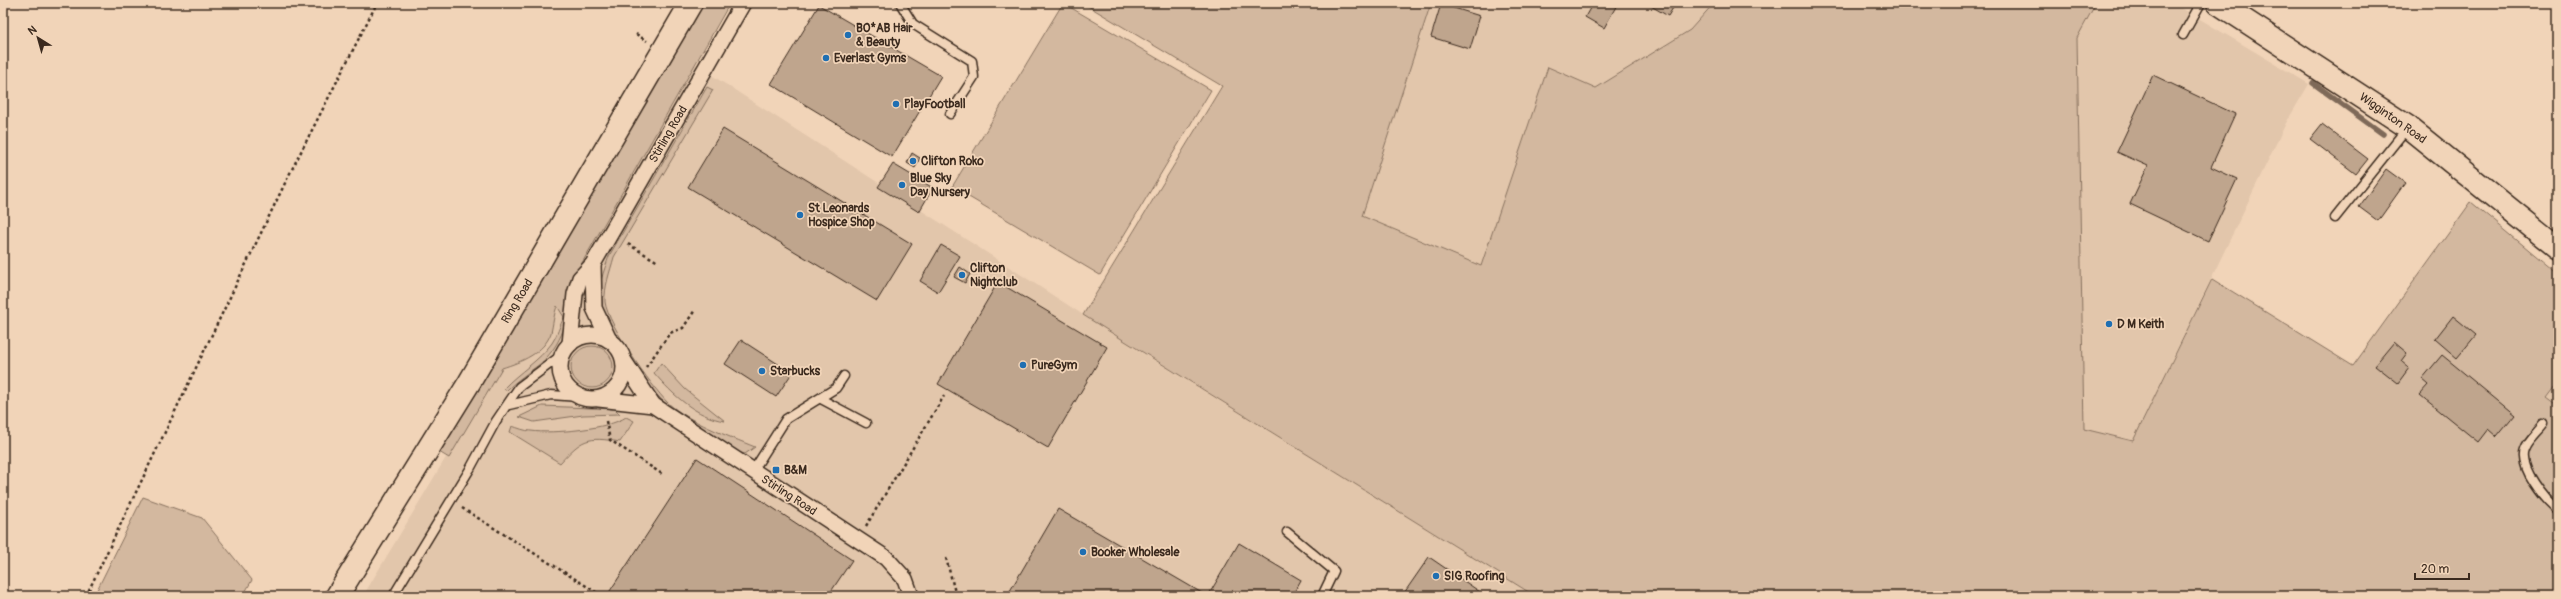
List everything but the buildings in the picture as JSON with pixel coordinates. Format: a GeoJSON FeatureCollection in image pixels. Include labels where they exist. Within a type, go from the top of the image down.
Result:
{"type":"FeatureCollection","features":[{"type":"Feature","properties":{"kind":"main road","name":"Ring Road"},"geometry":{"type":"LineString","coordinates":[[337,596],[469,383],[691,3]]}},
{"type":"Feature","properties":{"kind":"main road","name":"Wigginton Road"},"geometry":{"type":"LineString","coordinates":[[2218,3],[2408,127],[2558,248]]}},
{"type":"Feature","properties":{"kind":"street","name":"Stirling Road"},"geometry":{"type":"LineString","coordinates":[[566,349],[575,294],[580,278],[593,264],[743,3]]}},
{"type":"Feature","properties":{"kind":"street"},"geometry":{"type":"LineString","coordinates":[[593,264],[594,308],[609,340]]}},
{"type":"Feature","properties":{"kind":"street"},"geometry":{"type":"LineString","coordinates":[[588,336],[609,340],[616,345],[624,361],[624,371],[616,389],[599,399],[579,397],[572,392],[562,379],[560,367],[566,349],[588,336]]}},
{"type":"Feature","properties":{"kind":"street","name":"Stirling Road"},"geometry":{"type":"LineString","coordinates":[[624,361],[653,405],[886,558],[905,579],[912,596]]}},
{"type":"Feature","properties":{"kind":"street","name":"Stirling Road"},"geometry":{"type":"LineString","coordinates":[[599,399],[653,405]]}},
{"type":"Feature","properties":{"kind":"lane"},"geometry":{"type":"LineString","coordinates":[[900,3],[913,24],[972,62],[974,77],[950,114]]}},
{"type":"Feature","properties":{"kind":"lane"},"geometry":{"type":"LineString","coordinates":[[2183,35],[2201,3]]}},
{"type":"Feature","properties":{"kind":"lane"},"geometry":{"type":"LineString","coordinates":[[2335,218],[2408,127]]}},
{"type":"Feature","properties":{"kind":"lane"},"geometry":{"type":"LineString","coordinates":[[393,596],[451,501],[496,421],[509,405],[519,387],[566,349]]}},
{"type":"Feature","properties":{"kind":"lane"},"geometry":{"type":"LineString","coordinates":[[753,471],[786,419],[821,399],[836,388],[844,376]]}},
{"type":"Feature","properties":{"kind":"lane"},"geometry":{"type":"LineString","coordinates":[[509,405],[542,396],[579,397]]}},
{"type":"Feature","properties":{"kind":"lane"},"geometry":{"type":"LineString","coordinates":[[821,399],[866,423]]}},
{"type":"Feature","properties":{"kind":"lane"},"geometry":{"type":"LineString","coordinates":[[2543,425],[2524,450],[2522,459],[2536,486],[2558,510]]}},
{"type":"Feature","properties":{"kind":"lane"},"geometry":{"type":"LineString","coordinates":[[1287,532],[1334,571],[1322,596]]}},
{"type":"Feature","properties":{"kind":"path"},"geometry":{"type":"LineString","coordinates":[[86,596],[287,179],[377,3]]}},
{"type":"Feature","properties":{"kind":"path"},"geometry":{"type":"LineString","coordinates":[[628,244],[658,262]]}},
{"type":"Feature","properties":{"kind":"path"},"geometry":{"type":"LineString","coordinates":[[646,367],[670,333],[683,328],[695,310]]}},
{"type":"Feature","properties":{"kind":"path"},"geometry":{"type":"LineString","coordinates":[[866,526],[944,396]]}},
{"type":"Feature","properties":{"kind":"path"},"geometry":{"type":"LineString","coordinates":[[606,421],[610,440],[662,474]]}},
{"type":"Feature","properties":{"kind":"path"},"geometry":{"type":"LineString","coordinates":[[451,501],[599,594]]}},
{"type":"Feature","properties":{"kind":"path"},"geometry":{"type":"LineString","coordinates":[[946,558],[956,596]]}},
{"type":"Feature","properties":{"kind":"shaded area"},"geometry":{"type":"Polygon","coordinates":[[[704,3],[730,3],[574,277],[568,313],[556,345],[540,364],[506,391],[504,388],[541,355],[554,340],[564,317],[557,306],[548,340],[531,356],[502,368],[449,458],[439,452],[704,3]]]}},
{"type":"Feature","properties":{"kind":"shaded area"},"geometry":{"type":"Polygon","coordinates":[[[1063,3],[1211,90],[1100,275],[952,187],[1063,3]]]}},
{"type":"Feature","properties":{"kind":"shaded area"},"geometry":{"type":"Polygon","coordinates":[[[1083,3],[1431,3],[1362,216],[1481,266],[1548,67],[1596,88],[1690,30],[1714,3],[2096,3],[2077,38],[2084,429],[2133,441],[2212,279],[2353,366],[2471,202],[2558,274],[2558,382],[2546,398],[2558,407],[2558,596],[1535,596],[1083,315],[1222,86],[1083,3]]]}},
{"type":"Feature","properties":{"kind":"shaded area"},"geometry":{"type":"Polygon","coordinates":[[[1431,3],[1714,3],[1690,30],[1596,88],[1548,67],[1481,266],[1362,216],[1431,3]]]}},
{"type":"Feature","properties":{"kind":"shaded area","name":"D M Keith"},"geometry":{"type":"Polygon","coordinates":[[[2096,3],[2173,3],[2309,84],[2286,123],[2133,441],[2084,429],[2077,38],[2096,3]]]}},
{"type":"Feature","properties":{"kind":"shaded area"},"geometry":{"type":"Polygon","coordinates":[[[685,58],[1136,349],[1535,596],[363,596],[685,58]]]}},
{"type":"Feature","properties":{"kind":"shaded area"},"geometry":{"type":"Polygon","coordinates":[[[707,87],[713,90],[614,257],[606,285],[605,302],[614,325],[631,355],[651,383],[668,403],[698,422],[755,447],[745,454],[734,451],[673,410],[646,383],[626,357],[609,329],[599,297],[599,291],[609,256],[707,87]]]}},
{"type":"Feature","properties":{"kind":"shaded area"},"geometry":{"type":"Polygon","coordinates":[[[592,346],[607,352],[613,367],[607,382],[592,388],[577,382],[571,367],[577,352],[592,346]]]}},
{"type":"Feature","properties":{"kind":"shaded area"},"geometry":{"type":"Polygon","coordinates":[[[661,363],[685,389],[725,421],[704,415],[677,397],[654,373],[661,363]]]}},
{"type":"Feature","properties":{"kind":"shaded area"},"geometry":{"type":"Polygon","coordinates":[[[2558,382],[2558,407],[2546,398],[2558,382]]]}},
{"type":"Feature","properties":{"kind":"shaded area"},"geometry":{"type":"Polygon","coordinates":[[[542,406],[615,409],[620,414],[583,415],[534,422],[519,417],[542,406]]]}},
{"type":"Feature","properties":{"kind":"shaded area"},"geometry":{"type":"Polygon","coordinates":[[[626,417],[634,421],[620,442],[600,439],[586,441],[574,449],[560,463],[510,432],[512,426],[540,432],[580,430],[607,425],[626,417]]]}},
{"type":"Feature","properties":{"kind":"shaded area"},"geometry":{"type":"Polygon","coordinates":[[[143,497],[202,518],[252,580],[243,596],[94,596],[143,497]]]}},
{"type":"Feature","properties":{"kind":"waterway"},"geometry":{"type":"LineString","coordinates":[[2313,83],[2383,134]]}},
{"type":"Feature","properties":{"kind":"place","name":"BO*AB Hair & Beauty"},"geometry":{"type":"Point","coordinates":[848,35]}},
{"type":"Feature","properties":{"kind":"place","name":"Everlast Gyms"},"geometry":{"type":"Point","coordinates":[826,58]}},
{"type":"Feature","properties":{"kind":"place","name":"PlayFootball"},"geometry":{"type":"Point","coordinates":[896,104]}},
{"type":"Feature","properties":{"kind":"place","name":"Clifton Roko"},"geometry":{"type":"Point","coordinates":[913,161]}},
{"type":"Feature","properties":{"kind":"place","name":"Blue Sky Day Nursery"},"geometry":{"type":"Point","coordinates":[902,185]}},
{"type":"Feature","properties":{"kind":"place","name":"St Leonards Hospice Shop"},"geometry":{"type":"Point","coordinates":[800,215]}},
{"type":"Feature","properties":{"kind":"place","name":"Clifton Nightclub"},"geometry":{"type":"Point","coordinates":[962,275]}},
{"type":"Feature","properties":{"kind":"place","name":"D M Keith"},"geometry":{"type":"Point","coordinates":[2109,324]}},
{"type":"Feature","properties":{"kind":"place","name":"PureGym"},"geometry":{"type":"Point","coordinates":[1023,365]}},
{"type":"Feature","properties":{"kind":"place","name":"Starbucks"},"geometry":{"type":"Point","coordinates":[762,371]}},
{"type":"Feature","properties":{"kind":"place","name":"B&M"},"geometry":{"type":"Point","coordinates":[776,470]}},
{"type":"Feature","properties":{"kind":"place","name":"Booker Wholesale"},"geometry":{"type":"Point","coordinates":[1083,552]}},
{"type":"Feature","properties":{"kind":"place","name":"SIG Roofing"},"geometry":{"type":"Point","coordinates":[1436,576]}}]}
